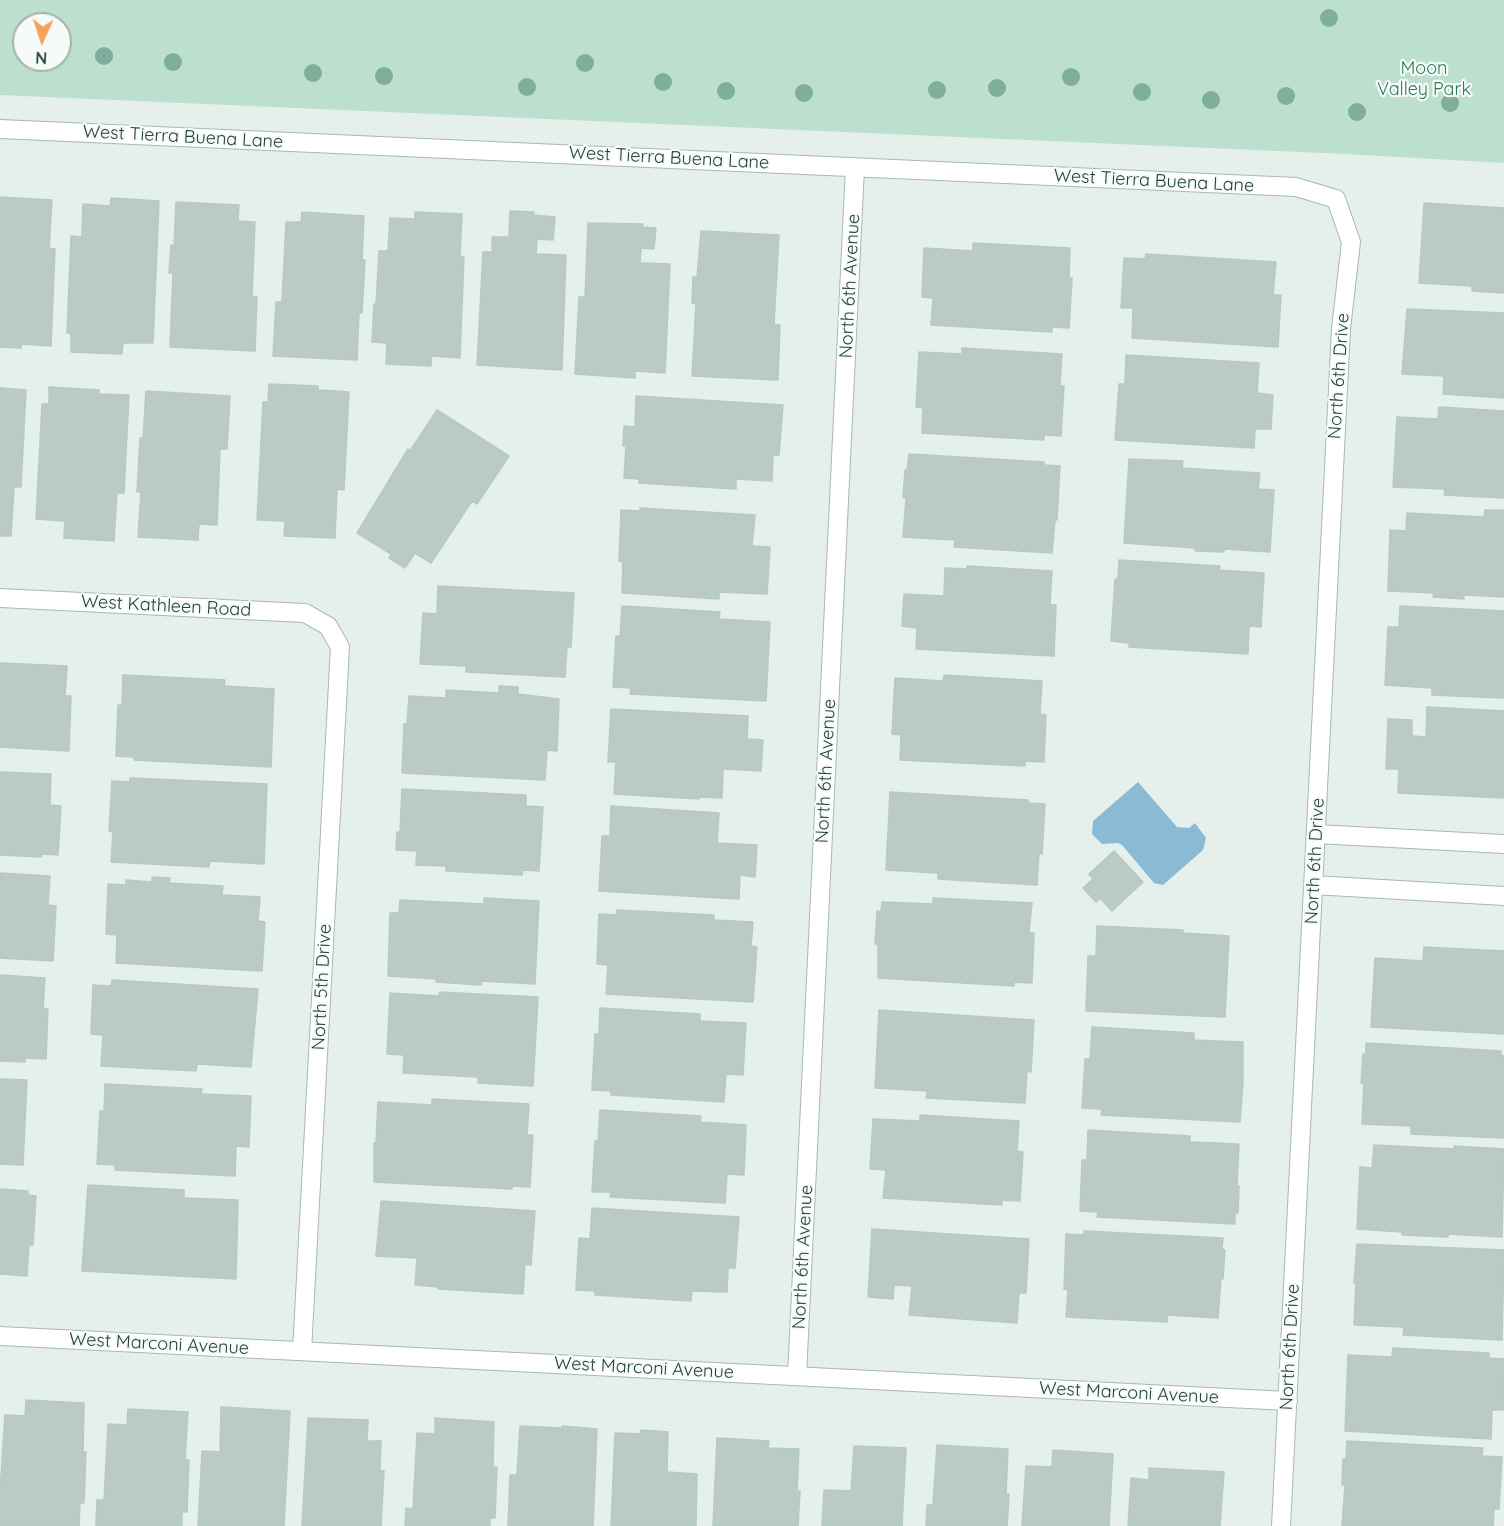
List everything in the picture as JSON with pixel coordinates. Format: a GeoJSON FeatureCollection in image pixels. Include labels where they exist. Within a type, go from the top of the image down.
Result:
{"type":"FeatureCollection","features":[{"type":"Feature","properties":{"kind":"street","name":"West Tierra Buena Lane"},"geometry":{"type":"LineString","coordinates":[[0,129],[1296,187],[1336,199]]}},
{"type":"Feature","properties":{"kind":"street","name":"North 6th Avenue"},"geometry":{"type":"LineString","coordinates":[[797,1376],[855,167]]}},
{"type":"Feature","properties":{"kind":"street","name":"North 6th Drive"},"geometry":{"type":"LineString","coordinates":[[1281,1526],[1341,329],[1351,242],[1336,199]]}},
{"type":"Feature","properties":{"kind":"street","name":"West Kathleen Road"},"geometry":{"type":"LineString","coordinates":[[0,598],[305,613],[328,626]]}},
{"type":"Feature","properties":{"kind":"street","name":"North 5th Drive"},"geometry":{"type":"LineString","coordinates":[[302,1351],[340,646],[328,626]]}},
{"type":"Feature","properties":{"kind":"street"},"geometry":{"type":"LineString","coordinates":[[1316,834],[1504,844]]}},
{"type":"Feature","properties":{"kind":"street"},"geometry":{"type":"LineString","coordinates":[[1313,885],[1504,896]]}},
{"type":"Feature","properties":{"kind":"street","name":"West Marconi Avenue"},"geometry":{"type":"LineString","coordinates":[[0,1336],[1288,1401]]}},
{"type":"Feature","properties":{"kind":"green space","name":"Moon Valley Park"},"geometry":{"type":"Polygon","coordinates":[[[0,0],[1504,0],[1504,163],[1346,154],[0,95],[0,0]]]}},
{"type":"Feature","properties":{"kind":"water"},"geometry":{"type":"Polygon","coordinates":[[[1138,782],[1177,827],[1189,828],[1195,823],[1206,838],[1203,850],[1163,885],[1154,883],[1122,845],[1102,844],[1092,834],[1093,821],[1138,782]]]}},
{"type":"Feature","properties":{"kind":"building"},"geometry":{"type":"Polygon","coordinates":[[[0,197],[52,200],[49,248],[55,249],[51,346],[21,344],[21,348],[0,347],[0,197]]]}},
{"type":"Feature","properties":{"kind":"building"},"geometry":{"type":"Polygon","coordinates":[[[111,198],[159,201],[153,343],[123,343],[122,354],[71,352],[71,333],[67,333],[71,236],[82,237],[83,204],[110,206],[111,198]]]}},
{"type":"Feature","properties":{"kind":"building"},"geometry":{"type":"Polygon","coordinates":[[[176,202],[239,205],[238,221],[255,222],[252,297],[257,297],[255,351],[170,347],[173,273],[169,273],[171,245],[174,246],[176,202]]]}},
{"type":"Feature","properties":{"kind":"building"},"geometry":{"type":"Polygon","coordinates":[[[1424,203],[1504,208],[1504,293],[1472,291],[1472,286],[1419,283],[1424,203]]]}},
{"type":"Feature","properties":{"kind":"building"},"geometry":{"type":"Polygon","coordinates":[[[510,211],[534,212],[534,215],[555,217],[553,240],[537,239],[536,254],[566,255],[562,370],[477,365],[483,252],[492,252],[492,237],[509,237],[510,211]]]}},
{"type":"Feature","properties":{"kind":"building"},"geometry":{"type":"Polygon","coordinates":[[[302,212],[364,216],[362,260],[365,260],[357,360],[273,356],[276,302],[282,302],[286,222],[301,222],[302,212]]]}},
{"type":"Feature","properties":{"kind":"building"},"geometry":{"type":"Polygon","coordinates":[[[415,212],[462,214],[460,257],[464,257],[460,358],[431,356],[431,366],[386,364],[387,343],[372,342],[379,251],[388,251],[390,218],[415,219],[415,212]]]}},
{"type":"Feature","properties":{"kind":"building"},"geometry":{"type":"Polygon","coordinates":[[[588,223],[643,224],[642,227],[656,228],[654,249],[641,248],[640,263],[670,264],[665,373],[635,371],[635,378],[575,374],[579,297],[585,297],[588,223]]]}},
{"type":"Feature","properties":{"kind":"building"},"geometry":{"type":"Polygon","coordinates":[[[701,231],[779,235],[774,324],[780,325],[778,380],[692,376],[696,304],[692,303],[693,277],[697,277],[701,231]]]}},
{"type":"Feature","properties":{"kind":"building"},"geometry":{"type":"Polygon","coordinates":[[[973,243],[1070,248],[1069,278],[1072,278],[1069,328],[1052,327],[1052,332],[931,325],[933,298],[922,297],[924,248],[973,251],[973,243]]]}},
{"type":"Feature","properties":{"kind":"building"},"geometry":{"type":"Polygon","coordinates":[[[1146,254],[1276,262],[1273,295],[1281,295],[1278,347],[1132,338],[1133,308],[1121,308],[1124,258],[1145,259],[1146,254]]]}},
{"type":"Feature","properties":{"kind":"building"},"geometry":{"type":"Polygon","coordinates":[[[1407,309],[1504,313],[1504,398],[1443,394],[1444,376],[1402,374],[1407,309]]]}},
{"type":"Feature","properties":{"kind":"building"},"geometry":{"type":"Polygon","coordinates":[[[962,348],[1062,354],[1060,386],[1064,386],[1061,436],[1044,435],[1044,440],[922,433],[923,408],[916,407],[919,352],[962,354],[962,348]]]}},
{"type":"Feature","properties":{"kind":"building"},"geometry":{"type":"Polygon","coordinates":[[[1126,355],[1259,363],[1257,393],[1273,395],[1271,429],[1255,429],[1254,448],[1115,440],[1119,384],[1125,384],[1126,355]]]}},
{"type":"Feature","properties":{"kind":"building"},"geometry":{"type":"Polygon","coordinates":[[[269,384],[318,386],[318,390],[349,392],[344,490],[337,489],[335,538],[284,536],[285,521],[257,520],[263,402],[268,402],[269,384]]]}},
{"type":"Feature","properties":{"kind":"building"},"geometry":{"type":"Polygon","coordinates":[[[49,387],[99,390],[99,394],[129,395],[124,493],[117,493],[114,541],[64,538],[65,521],[36,519],[42,404],[49,404],[49,387]]]}},
{"type":"Feature","properties":{"kind":"building"},"geometry":{"type":"Polygon","coordinates":[[[0,388],[26,390],[21,487],[14,487],[11,536],[0,536],[0,388]]]}},
{"type":"Feature","properties":{"kind":"building"},"geometry":{"type":"Polygon","coordinates":[[[146,391],[230,396],[227,449],[220,449],[217,525],[199,524],[198,540],[138,537],[141,492],[137,492],[140,438],[143,438],[146,391]]]}},
{"type":"Feature","properties":{"kind":"building"},"geometry":{"type":"Polygon","coordinates":[[[636,396],[783,405],[779,455],[773,455],[772,481],[736,479],[736,489],[639,483],[639,479],[624,478],[626,446],[623,446],[624,426],[635,427],[636,396]]]}},
{"type":"Feature","properties":{"kind":"building"},"geometry":{"type":"Polygon","coordinates":[[[1439,407],[1504,411],[1504,498],[1444,495],[1445,489],[1393,487],[1397,417],[1438,419],[1439,407]]]}},
{"type":"Feature","properties":{"kind":"building"},"geometry":{"type":"Polygon","coordinates":[[[437,410],[509,456],[477,504],[472,501],[431,563],[415,553],[405,568],[389,558],[391,554],[357,533],[408,449],[410,451],[437,410]]]}},
{"type":"Feature","properties":{"kind":"building"},"geometry":{"type":"Polygon","coordinates":[[[909,454],[1044,462],[1044,465],[1060,466],[1057,520],[1055,520],[1052,553],[954,547],[955,540],[903,537],[906,498],[903,497],[909,454]]]}},
{"type":"Feature","properties":{"kind":"building"},"geometry":{"type":"Polygon","coordinates":[[[1129,459],[1183,461],[1182,468],[1260,473],[1258,489],[1274,490],[1270,552],[1224,549],[1224,552],[1195,551],[1195,548],[1124,543],[1129,459]]]}},
{"type":"Feature","properties":{"kind":"building"},"geometry":{"type":"Polygon","coordinates":[[[640,508],[755,515],[752,546],[770,547],[767,594],[719,592],[719,599],[622,593],[623,562],[619,561],[621,510],[640,511],[640,508]]]}},
{"type":"Feature","properties":{"kind":"building"},"geometry":{"type":"Polygon","coordinates":[[[1485,510],[1504,510],[1504,597],[1464,595],[1464,599],[1433,597],[1434,593],[1388,591],[1390,530],[1406,531],[1407,513],[1484,517],[1485,510]]]}},
{"type":"Feature","properties":{"kind":"building"},"geometry":{"type":"Polygon","coordinates":[[[1119,560],[1220,566],[1219,570],[1264,573],[1261,627],[1249,626],[1248,654],[1129,647],[1129,643],[1111,641],[1115,579],[1118,579],[1119,560]]]}},
{"type":"Feature","properties":{"kind":"building"},"geometry":{"type":"Polygon","coordinates":[[[967,566],[1052,571],[1050,605],[1056,605],[1054,656],[916,649],[917,628],[902,626],[904,594],[944,596],[945,568],[967,569],[967,566]]]}},
{"type":"Feature","properties":{"kind":"building"},"geometry":{"type":"Polygon","coordinates":[[[438,586],[574,593],[571,647],[567,647],[565,677],[466,672],[466,666],[420,664],[423,613],[437,614],[438,586]]]}},
{"type":"Feature","properties":{"kind":"building"},"geometry":{"type":"Polygon","coordinates":[[[622,606],[720,612],[719,619],[770,622],[766,701],[630,694],[631,688],[613,687],[616,636],[620,636],[622,606]]]}},
{"type":"Feature","properties":{"kind":"building"},"geometry":{"type":"Polygon","coordinates":[[[1400,606],[1504,611],[1504,698],[1432,695],[1432,688],[1385,685],[1388,627],[1399,627],[1400,606]]]}},
{"type":"Feature","properties":{"kind":"building"},"geometry":{"type":"Polygon","coordinates":[[[0,663],[67,666],[65,696],[71,696],[69,751],[0,747],[0,663]]]}},
{"type":"Feature","properties":{"kind":"building"},"geometry":{"type":"Polygon","coordinates":[[[123,675],[225,680],[224,686],[274,689],[271,767],[134,760],[134,757],[116,756],[118,705],[122,705],[123,675]]]}},
{"type":"Feature","properties":{"kind":"building"},"geometry":{"type":"Polygon","coordinates":[[[944,675],[1042,681],[1040,714],[1046,715],[1044,762],[1025,761],[1025,766],[900,760],[901,735],[892,734],[895,678],[943,681],[944,675]]]}},
{"type":"Feature","properties":{"kind":"building"},"geometry":{"type":"Polygon","coordinates":[[[499,686],[518,687],[518,694],[559,699],[557,751],[547,750],[545,780],[402,773],[404,724],[407,724],[409,696],[446,698],[446,690],[499,693],[499,686]]]}},
{"type":"Feature","properties":{"kind":"building"},"geometry":{"type":"Polygon","coordinates":[[[1427,707],[1504,711],[1504,798],[1398,793],[1399,769],[1386,769],[1388,719],[1412,720],[1412,736],[1426,737],[1427,707]]]}},
{"type":"Feature","properties":{"kind":"building"},"geometry":{"type":"Polygon","coordinates":[[[611,709],[748,716],[747,739],[763,740],[761,771],[723,769],[722,798],[699,797],[699,799],[614,794],[616,762],[608,762],[611,709]]]}},
{"type":"Feature","properties":{"kind":"building"},"geometry":{"type":"Polygon","coordinates":[[[0,772],[51,774],[50,805],[61,806],[58,855],[41,854],[41,857],[0,855],[0,772]]]}},
{"type":"Feature","properties":{"kind":"building"},"geometry":{"type":"Polygon","coordinates":[[[130,778],[267,784],[264,864],[210,861],[209,867],[111,862],[113,832],[109,831],[112,781],[130,782],[130,778]]]}},
{"type":"Feature","properties":{"kind":"building"},"geometry":{"type":"Polygon","coordinates":[[[402,789],[526,795],[526,806],[543,807],[539,871],[523,870],[522,875],[446,871],[446,866],[416,865],[417,851],[396,850],[397,832],[400,832],[402,789]]]}},
{"type":"Feature","properties":{"kind":"building"},"geometry":{"type":"Polygon","coordinates":[[[890,792],[1028,800],[1028,803],[1045,804],[1042,854],[1039,853],[1037,885],[938,879],[938,873],[886,870],[890,792]]]}},
{"type":"Feature","properties":{"kind":"building"},"geometry":{"type":"Polygon","coordinates":[[[611,806],[719,813],[717,843],[757,845],[755,877],[740,875],[739,899],[599,891],[602,836],[610,836],[611,806]]]}},
{"type":"Feature","properties":{"kind":"building"},"geometry":{"type":"Polygon","coordinates":[[[1114,851],[1143,882],[1112,911],[1100,898],[1096,902],[1083,888],[1093,879],[1089,874],[1114,851]]]}},
{"type":"Feature","properties":{"kind":"building"},"geometry":{"type":"Polygon","coordinates":[[[0,873],[50,876],[48,905],[56,906],[53,961],[0,958],[0,873]]]}},
{"type":"Feature","properties":{"kind":"building"},"geometry":{"type":"Polygon","coordinates":[[[152,877],[170,878],[169,883],[223,886],[222,895],[260,897],[258,921],[265,922],[262,971],[116,963],[117,935],[106,934],[108,884],[126,885],[126,880],[152,882],[152,877]]]}},
{"type":"Feature","properties":{"kind":"building"},"geometry":{"type":"Polygon","coordinates":[[[484,898],[539,901],[535,984],[481,981],[481,985],[388,976],[390,913],[399,913],[400,900],[484,904],[484,898]]]}},
{"type":"Feature","properties":{"kind":"building"},"geometry":{"type":"Polygon","coordinates":[[[933,898],[1032,903],[1029,933],[1034,933],[1032,983],[1014,982],[1014,986],[878,978],[878,944],[875,944],[877,911],[881,912],[882,902],[933,904],[933,898]]]}},
{"type":"Feature","properties":{"kind":"building"},"geometry":{"type":"Polygon","coordinates":[[[617,910],[714,915],[714,920],[753,922],[751,946],[757,947],[753,1002],[606,994],[608,965],[597,964],[599,914],[617,915],[617,910]]]}},
{"type":"Feature","properties":{"kind":"building"},"geometry":{"type":"Polygon","coordinates":[[[1097,926],[1183,930],[1183,933],[1229,936],[1225,1017],[1086,1011],[1088,956],[1096,956],[1097,926]]]}},
{"type":"Feature","properties":{"kind":"building"},"geometry":{"type":"Polygon","coordinates":[[[1424,947],[1504,951],[1504,1034],[1371,1027],[1375,958],[1423,961],[1424,947]]]}},
{"type":"Feature","properties":{"kind":"building"},"geometry":{"type":"Polygon","coordinates":[[[0,975],[45,978],[43,1009],[48,1009],[46,1059],[25,1058],[25,1062],[0,1061],[0,975]]]}},
{"type":"Feature","properties":{"kind":"building"},"geometry":{"type":"Polygon","coordinates":[[[112,980],[258,989],[251,1067],[197,1064],[196,1071],[101,1066],[103,1035],[91,1034],[93,985],[111,986],[112,980]]]}},
{"type":"Feature","properties":{"kind":"building"},"geometry":{"type":"Polygon","coordinates":[[[440,992],[538,997],[533,1086],[478,1083],[478,1077],[403,1073],[404,1055],[387,1054],[390,993],[439,996],[440,992]]]}},
{"type":"Feature","properties":{"kind":"building"},"geometry":{"type":"Polygon","coordinates":[[[600,1008],[700,1014],[700,1021],[746,1023],[743,1075],[726,1074],[724,1102],[611,1095],[611,1091],[592,1090],[595,1034],[599,1034],[600,1008]]]}},
{"type":"Feature","properties":{"kind":"building"},"geometry":{"type":"Polygon","coordinates":[[[879,1010],[1034,1020],[1031,1072],[1027,1071],[1025,1103],[926,1098],[927,1091],[875,1088],[879,1010]]]}},
{"type":"Feature","properties":{"kind":"building"},"geometry":{"type":"Polygon","coordinates":[[[1092,1027],[1194,1033],[1194,1040],[1243,1042],[1240,1122],[1101,1115],[1102,1109],[1082,1108],[1085,1059],[1090,1059],[1092,1027]]]}},
{"type":"Feature","properties":{"kind":"building"},"geometry":{"type":"Polygon","coordinates":[[[1366,1043],[1501,1051],[1501,1056],[1504,1056],[1504,1138],[1411,1134],[1411,1126],[1362,1124],[1364,1083],[1361,1083],[1366,1043]]]}},
{"type":"Feature","properties":{"kind":"building"},"geometry":{"type":"Polygon","coordinates":[[[0,1079],[27,1080],[23,1165],[0,1164],[0,1079]]]}},
{"type":"Feature","properties":{"kind":"building"},"geometry":{"type":"Polygon","coordinates":[[[105,1084],[202,1089],[201,1094],[251,1096],[249,1147],[236,1146],[235,1176],[115,1170],[115,1165],[97,1164],[100,1111],[104,1111],[105,1084]]]}},
{"type":"Feature","properties":{"kind":"building"},"geometry":{"type":"Polygon","coordinates":[[[432,1099],[529,1104],[527,1135],[533,1135],[530,1187],[512,1186],[512,1189],[374,1182],[374,1143],[376,1143],[378,1102],[432,1105],[432,1099]]]}},
{"type":"Feature","properties":{"kind":"building"},"geometry":{"type":"Polygon","coordinates":[[[600,1110],[701,1116],[700,1122],[746,1125],[744,1175],[727,1174],[725,1203],[610,1197],[611,1192],[592,1192],[595,1141],[598,1141],[600,1110]]]}},
{"type":"Feature","properties":{"kind":"building"},"geometry":{"type":"Polygon","coordinates":[[[920,1115],[1019,1121],[1017,1151],[1023,1152],[1020,1201],[1002,1200],[1002,1205],[883,1198],[886,1170],[870,1169],[873,1119],[920,1121],[920,1115]]]}},
{"type":"Feature","properties":{"kind":"building"},"geometry":{"type":"Polygon","coordinates":[[[1088,1130],[1190,1136],[1190,1142],[1239,1144],[1238,1213],[1235,1213],[1235,1224],[1097,1217],[1098,1212],[1080,1211],[1082,1160],[1087,1160],[1088,1130]]]}},
{"type":"Feature","properties":{"kind":"building"},"geometry":{"type":"Polygon","coordinates":[[[1374,1145],[1504,1149],[1502,1237],[1448,1234],[1448,1237],[1402,1235],[1402,1232],[1357,1229],[1360,1167],[1372,1168],[1374,1145]]]}},
{"type":"Feature","properties":{"kind":"building"},"geometry":{"type":"Polygon","coordinates":[[[88,1185],[184,1190],[184,1198],[238,1200],[236,1279],[82,1271],[88,1185]]]}},
{"type":"Feature","properties":{"kind":"building"},"geometry":{"type":"Polygon","coordinates":[[[0,1189],[28,1191],[28,1195],[36,1196],[33,1245],[29,1245],[27,1276],[0,1274],[0,1189]]]}},
{"type":"Feature","properties":{"kind":"building"},"geometry":{"type":"Polygon","coordinates":[[[381,1201],[535,1211],[531,1265],[525,1264],[523,1294],[438,1289],[438,1287],[415,1285],[417,1258],[376,1256],[381,1201]]]}},
{"type":"Feature","properties":{"kind":"building"},"geometry":{"type":"Polygon","coordinates":[[[592,1208],[739,1217],[735,1268],[728,1268],[727,1292],[692,1291],[691,1301],[595,1295],[595,1291],[576,1290],[579,1238],[590,1239],[592,1208]]]}},
{"type":"Feature","properties":{"kind":"building"},"geometry":{"type":"Polygon","coordinates":[[[872,1229],[1029,1239],[1026,1293],[1019,1293],[1017,1323],[909,1315],[912,1286],[894,1285],[893,1299],[868,1297],[872,1229]]]}},
{"type":"Feature","properties":{"kind":"building"},"geometry":{"type":"Polygon","coordinates":[[[1084,1231],[1223,1238],[1222,1249],[1225,1250],[1218,1318],[1167,1315],[1167,1322],[1066,1317],[1068,1290],[1064,1289],[1066,1234],[1084,1235],[1084,1231]]]}},
{"type":"Feature","properties":{"kind":"building"},"geometry":{"type":"Polygon","coordinates":[[[1357,1244],[1504,1250],[1502,1340],[1403,1335],[1404,1327],[1354,1325],[1357,1244]]]}},
{"type":"Feature","properties":{"kind":"building"},"geometry":{"type":"Polygon","coordinates":[[[1393,1348],[1489,1353],[1489,1358],[1504,1359],[1503,1410],[1492,1410],[1491,1439],[1345,1431],[1348,1355],[1392,1357],[1393,1348]]]}},
{"type":"Feature","properties":{"kind":"building"},"geometry":{"type":"Polygon","coordinates":[[[26,1400],[84,1403],[83,1452],[86,1452],[84,1503],[80,1503],[79,1526],[0,1526],[5,1415],[25,1416],[26,1400]]]}},
{"type":"Feature","properties":{"kind":"building"},"geometry":{"type":"Polygon","coordinates":[[[221,1407],[290,1411],[284,1526],[198,1526],[202,1451],[220,1452],[221,1407]]]}},
{"type":"Feature","properties":{"kind":"building"},"geometry":{"type":"Polygon","coordinates":[[[128,1409],[188,1412],[185,1460],[189,1460],[187,1512],[182,1512],[182,1526],[96,1526],[97,1500],[104,1500],[108,1424],[127,1425],[128,1409]]]}},
{"type":"Feature","properties":{"kind":"building"},"geometry":{"type":"Polygon","coordinates":[[[308,1418],[368,1420],[367,1441],[381,1441],[380,1470],[384,1471],[381,1526],[302,1526],[308,1418]]]}},
{"type":"Feature","properties":{"kind":"building"},"geometry":{"type":"Polygon","coordinates":[[[435,1418],[494,1422],[493,1467],[497,1467],[495,1518],[490,1518],[490,1526],[405,1526],[406,1508],[413,1509],[417,1433],[435,1434],[435,1418]]]}},
{"type":"Feature","properties":{"kind":"building"},"geometry":{"type":"Polygon","coordinates":[[[520,1426],[597,1429],[593,1526],[508,1526],[510,1475],[517,1475],[520,1426]]]}},
{"type":"Feature","properties":{"kind":"building"},"geometry":{"type":"Polygon","coordinates":[[[641,1430],[668,1432],[667,1472],[697,1474],[696,1526],[611,1526],[615,1433],[640,1434],[641,1430]]]}},
{"type":"Feature","properties":{"kind":"building"},"geometry":{"type":"Polygon","coordinates":[[[717,1438],[769,1441],[768,1448],[799,1449],[798,1526],[713,1526],[717,1438]]]}},
{"type":"Feature","properties":{"kind":"building"},"geometry":{"type":"Polygon","coordinates":[[[1347,1441],[1483,1448],[1482,1456],[1502,1457],[1499,1509],[1494,1509],[1493,1526],[1342,1526],[1345,1485],[1342,1485],[1343,1459],[1346,1459],[1347,1441]]]}},
{"type":"Feature","properties":{"kind":"building"},"geometry":{"type":"Polygon","coordinates":[[[937,1445],[1008,1449],[1007,1526],[926,1526],[927,1505],[933,1505],[937,1445]]]}},
{"type":"Feature","properties":{"kind":"building"},"geometry":{"type":"Polygon","coordinates":[[[854,1446],[906,1448],[902,1526],[822,1526],[824,1490],[851,1491],[854,1446]]]}},
{"type":"Feature","properties":{"kind":"building"},"geometry":{"type":"Polygon","coordinates":[[[1053,1450],[1113,1454],[1109,1526],[1022,1526],[1026,1466],[1052,1467],[1053,1450]]]}},
{"type":"Feature","properties":{"kind":"building"},"geometry":{"type":"Polygon","coordinates":[[[1149,1468],[1224,1472],[1220,1526],[1128,1526],[1131,1478],[1149,1480],[1149,1468]]]}}]}
